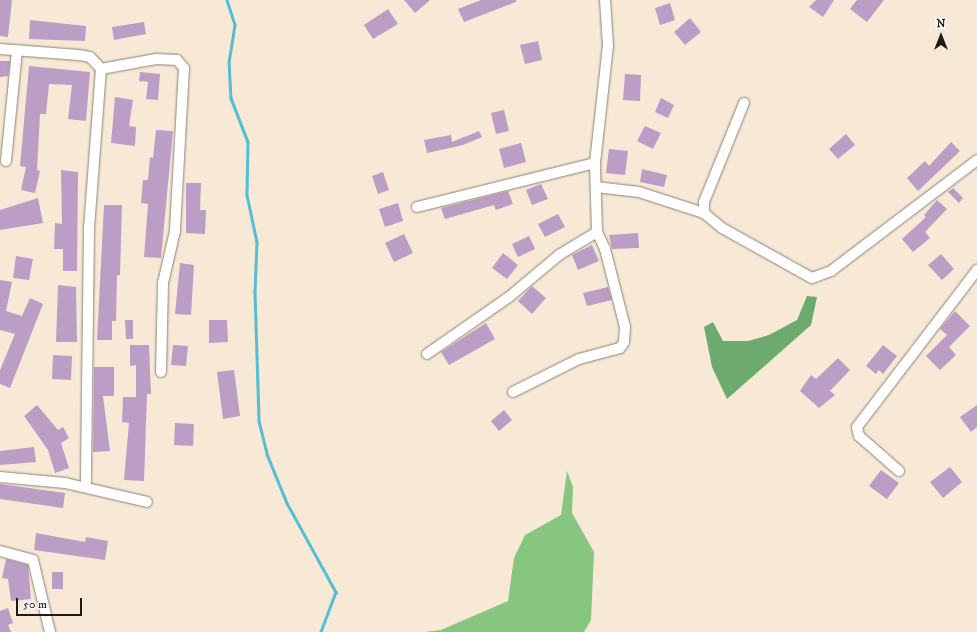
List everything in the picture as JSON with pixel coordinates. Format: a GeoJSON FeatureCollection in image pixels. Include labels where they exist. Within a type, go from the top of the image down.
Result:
{"type":"FeatureCollection","features":[{"type":"Feature","properties":{"kind":"street"},"geometry":{"type":"LineString","coordinates":[[513,392],[579,359],[620,348],[624,342],[623,320],[605,249],[597,232],[595,163],[608,46],[605,0]]}},
{"type":"Feature","properties":{"kind":"street"},"geometry":{"type":"LineString","coordinates":[[0,49],[90,57],[101,69],[103,81],[89,228],[86,487]]}},
{"type":"Feature","properties":{"kind":"street"},"geometry":{"type":"LineString","coordinates":[[6,161],[17,51]]}},
{"type":"Feature","properties":{"kind":"street"},"geometry":{"type":"LineString","coordinates":[[101,69],[156,59],[177,60],[184,68],[175,231],[163,289],[162,372]]}},
{"type":"Feature","properties":{"kind":"street"},"geometry":{"type":"LineString","coordinates":[[704,213],[704,202],[744,103]]}},
{"type":"Feature","properties":{"kind":"street"},"geometry":{"type":"LineString","coordinates":[[596,187],[639,192],[704,213],[722,228],[803,275],[818,278],[977,160]]}},
{"type":"Feature","properties":{"kind":"street"},"geometry":{"type":"LineString","coordinates":[[417,207],[595,163]]}},
{"type":"Feature","properties":{"kind":"street"},"geometry":{"type":"LineString","coordinates":[[428,354],[509,297],[559,255],[597,232]]}},
{"type":"Feature","properties":{"kind":"street"},"geometry":{"type":"LineString","coordinates":[[899,471],[859,436],[857,427],[977,270]]}},
{"type":"Feature","properties":{"kind":"street"},"geometry":{"type":"LineString","coordinates":[[0,477],[86,487],[148,502]]}},
{"type":"Feature","properties":{"kind":"street"},"geometry":{"type":"LineString","coordinates":[[0,551],[33,560],[50,632]]}},
{"type":"Feature","properties":{"kind":"green space"},"geometry":{"type":"Polygon","coordinates":[[[807,296],[817,297],[811,325],[727,399],[712,367],[704,327],[713,322],[723,341],[748,341],[769,335],[797,320],[807,296]]]}},
{"type":"Feature","properties":{"kind":"green space"},"geometry":{"type":"Polygon","coordinates":[[[567,471],[573,487],[572,513],[594,552],[591,620],[584,632],[425,632],[441,630],[508,601],[514,558],[525,535],[561,515],[567,471]]]}},
{"type":"Feature","properties":{"kind":"building"},"geometry":{"type":"Polygon","coordinates":[[[0,0],[12,0],[8,37],[0,36],[0,0]]]}},
{"type":"Feature","properties":{"kind":"building"},"geometry":{"type":"Polygon","coordinates":[[[404,0],[430,0],[415,13],[404,0]]]}},
{"type":"Feature","properties":{"kind":"building"},"geometry":{"type":"Polygon","coordinates":[[[481,0],[516,0],[516,2],[464,22],[458,9],[481,0]]]}},
{"type":"Feature","properties":{"kind":"building"},"geometry":{"type":"Polygon","coordinates":[[[816,0],[834,0],[823,17],[809,7],[816,0]]]}},
{"type":"Feature","properties":{"kind":"building"},"geometry":{"type":"Polygon","coordinates":[[[857,0],[884,0],[867,22],[850,9],[857,0]]]}},
{"type":"Feature","properties":{"kind":"building"},"geometry":{"type":"Polygon","coordinates":[[[670,3],[675,20],[660,25],[655,8],[670,3]]]}},
{"type":"Feature","properties":{"kind":"building"},"geometry":{"type":"Polygon","coordinates":[[[388,9],[398,24],[373,39],[364,25],[388,9]]]}},
{"type":"Feature","properties":{"kind":"building"},"geometry":{"type":"Polygon","coordinates":[[[690,18],[701,32],[685,45],[674,32],[690,18]]]}},
{"type":"Feature","properties":{"kind":"building"},"geometry":{"type":"Polygon","coordinates":[[[30,20],[86,26],[85,41],[29,39],[30,20]]]}},
{"type":"Feature","properties":{"kind":"building"},"geometry":{"type":"Polygon","coordinates":[[[144,22],[146,34],[114,40],[112,27],[144,22]]]}},
{"type":"Feature","properties":{"kind":"building"},"geometry":{"type":"Polygon","coordinates":[[[538,41],[542,60],[525,64],[520,45],[538,41]]]}},
{"type":"Feature","properties":{"kind":"building"},"geometry":{"type":"Polygon","coordinates":[[[0,61],[10,61],[8,76],[0,77],[0,61]]]}},
{"type":"Feature","properties":{"kind":"building"},"geometry":{"type":"Polygon","coordinates":[[[29,66],[90,72],[86,121],[68,119],[72,85],[49,84],[46,114],[40,114],[37,170],[40,171],[35,193],[21,190],[26,167],[20,166],[29,66]]]}},
{"type":"Feature","properties":{"kind":"building"},"geometry":{"type":"Polygon","coordinates":[[[140,72],[160,74],[158,100],[146,99],[148,82],[139,81],[140,72]]]}},
{"type":"Feature","properties":{"kind":"building"},"geometry":{"type":"Polygon","coordinates":[[[625,74],[641,75],[640,101],[623,100],[625,74]]]}},
{"type":"Feature","properties":{"kind":"building"},"geometry":{"type":"Polygon","coordinates":[[[115,97],[133,100],[129,126],[136,127],[135,146],[111,143],[115,97]]]}},
{"type":"Feature","properties":{"kind":"building"},"geometry":{"type":"Polygon","coordinates":[[[661,98],[674,105],[668,118],[655,112],[661,98]]]}},
{"type":"Feature","properties":{"kind":"building"},"geometry":{"type":"Polygon","coordinates":[[[504,110],[509,131],[496,134],[491,113],[504,110]]]}},
{"type":"Feature","properties":{"kind":"building"},"geometry":{"type":"Polygon","coordinates":[[[645,126],[661,133],[653,149],[637,141],[645,126]]]}},
{"type":"Feature","properties":{"kind":"building"},"geometry":{"type":"Polygon","coordinates":[[[156,130],[173,131],[161,258],[144,257],[148,204],[141,203],[143,180],[148,180],[150,157],[153,158],[156,130]]]}},
{"type":"Feature","properties":{"kind":"building"},"geometry":{"type":"Polygon","coordinates":[[[479,131],[482,137],[463,145],[427,153],[424,140],[451,135],[452,142],[479,131]]]}},
{"type":"Feature","properties":{"kind":"building"},"geometry":{"type":"Polygon","coordinates":[[[846,134],[855,145],[838,159],[829,149],[846,134]]]}},
{"type":"Feature","properties":{"kind":"building"},"geometry":{"type":"Polygon","coordinates":[[[951,142],[960,151],[918,191],[907,178],[925,161],[929,166],[951,142]]]}},
{"type":"Feature","properties":{"kind":"building"},"geometry":{"type":"Polygon","coordinates":[[[521,143],[526,162],[504,168],[499,149],[521,143]]]}},
{"type":"Feature","properties":{"kind":"building"},"geometry":{"type":"Polygon","coordinates":[[[609,149],[628,151],[625,175],[606,173],[609,149]]]}},
{"type":"Feature","properties":{"kind":"building"},"geometry":{"type":"Polygon","coordinates":[[[642,169],[667,175],[664,187],[640,182],[642,169]]]}},
{"type":"Feature","properties":{"kind":"building"},"geometry":{"type":"Polygon","coordinates":[[[61,170],[78,172],[77,271],[63,271],[63,249],[54,249],[55,223],[62,224],[61,170]]]}},
{"type":"Feature","properties":{"kind":"building"},"geometry":{"type":"Polygon","coordinates":[[[383,172],[389,190],[378,194],[372,176],[383,172]]]}},
{"type":"Feature","properties":{"kind":"building"},"geometry":{"type":"Polygon","coordinates":[[[186,183],[201,183],[200,210],[206,210],[205,234],[186,233],[186,183]]]}},
{"type":"Feature","properties":{"kind":"building"},"geometry":{"type":"Polygon","coordinates":[[[541,184],[548,199],[532,205],[526,190],[541,184]]]}},
{"type":"Feature","properties":{"kind":"building"},"geometry":{"type":"Polygon","coordinates":[[[953,188],[963,198],[959,203],[948,192],[953,188]]]}},
{"type":"Feature","properties":{"kind":"building"},"geometry":{"type":"Polygon","coordinates":[[[508,191],[513,204],[496,210],[494,205],[445,219],[441,208],[508,191]]]}},
{"type":"Feature","properties":{"kind":"building"},"geometry":{"type":"Polygon","coordinates":[[[38,198],[43,223],[0,230],[0,210],[38,198]]]}},
{"type":"Feature","properties":{"kind":"building"},"geometry":{"type":"Polygon","coordinates":[[[937,200],[947,209],[925,232],[930,238],[913,252],[902,239],[926,217],[924,215],[937,200]]]}},
{"type":"Feature","properties":{"kind":"building"},"geometry":{"type":"Polygon","coordinates":[[[398,203],[403,221],[385,227],[379,209],[398,203]]]}},
{"type":"Feature","properties":{"kind":"building"},"geometry":{"type":"Polygon","coordinates":[[[104,205],[122,205],[120,275],[117,275],[116,321],[112,321],[112,340],[97,340],[104,205]]]}},
{"type":"Feature","properties":{"kind":"building"},"geometry":{"type":"Polygon","coordinates":[[[558,214],[565,227],[545,237],[538,224],[558,214]]]}},
{"type":"Feature","properties":{"kind":"building"},"geometry":{"type":"Polygon","coordinates":[[[638,233],[639,248],[612,249],[609,235],[638,233]]]}},
{"type":"Feature","properties":{"kind":"building"},"geometry":{"type":"Polygon","coordinates":[[[404,234],[413,253],[394,262],[385,243],[404,234]]]}},
{"type":"Feature","properties":{"kind":"building"},"geometry":{"type":"Polygon","coordinates":[[[529,236],[535,249],[518,257],[512,244],[529,236]]]}},
{"type":"Feature","properties":{"kind":"building"},"geometry":{"type":"Polygon","coordinates":[[[592,245],[599,261],[578,270],[572,255],[592,245]]]}},
{"type":"Feature","properties":{"kind":"building"},"geometry":{"type":"Polygon","coordinates":[[[503,253],[518,265],[507,279],[492,268],[503,253]]]}},
{"type":"Feature","properties":{"kind":"building"},"geometry":{"type":"Polygon","coordinates":[[[941,254],[954,269],[942,280],[928,265],[941,254]]]}},
{"type":"Feature","properties":{"kind":"building"},"geometry":{"type":"Polygon","coordinates":[[[16,256],[33,259],[29,280],[13,278],[16,256]]]}},
{"type":"Feature","properties":{"kind":"building"},"geometry":{"type":"Polygon","coordinates":[[[180,263],[194,265],[191,315],[175,314],[180,263]]]}},
{"type":"Feature","properties":{"kind":"building"},"geometry":{"type":"Polygon","coordinates":[[[0,280],[12,282],[6,311],[22,316],[30,298],[43,304],[10,388],[0,384],[0,370],[15,334],[0,330],[0,280]]]}},
{"type":"Feature","properties":{"kind":"building"},"geometry":{"type":"Polygon","coordinates":[[[58,285],[76,287],[77,342],[56,342],[58,285]]]}},
{"type":"Feature","properties":{"kind":"building"},"geometry":{"type":"Polygon","coordinates":[[[532,286],[546,298],[532,314],[518,301],[532,286]]]}},
{"type":"Feature","properties":{"kind":"building"},"geometry":{"type":"Polygon","coordinates":[[[608,287],[612,300],[587,306],[583,293],[608,287]]]}},
{"type":"Feature","properties":{"kind":"building"},"geometry":{"type":"Polygon","coordinates":[[[955,311],[970,326],[949,347],[956,355],[940,370],[926,356],[947,335],[940,329],[955,311]]]}},
{"type":"Feature","properties":{"kind":"building"},"geometry":{"type":"Polygon","coordinates":[[[125,320],[133,320],[133,339],[126,339],[125,320]]]}},
{"type":"Feature","properties":{"kind":"building"},"geometry":{"type":"Polygon","coordinates":[[[209,320],[227,320],[228,342],[209,343],[209,320]]]}},
{"type":"Feature","properties":{"kind":"building"},"geometry":{"type":"Polygon","coordinates":[[[486,323],[495,339],[449,365],[441,352],[486,323]]]}},
{"type":"Feature","properties":{"kind":"building"},"geometry":{"type":"Polygon","coordinates":[[[130,345],[149,345],[151,394],[147,394],[144,481],[124,480],[129,423],[122,422],[123,397],[136,397],[136,365],[130,366],[130,345]]]}},
{"type":"Feature","properties":{"kind":"building"},"geometry":{"type":"Polygon","coordinates":[[[173,345],[188,346],[186,366],[171,365],[173,345]]]}},
{"type":"Feature","properties":{"kind":"building"},"geometry":{"type":"Polygon","coordinates":[[[883,345],[897,356],[883,374],[879,370],[876,374],[866,366],[883,345]]]}},
{"type":"Feature","properties":{"kind":"building"},"geometry":{"type":"Polygon","coordinates":[[[53,355],[72,356],[71,380],[52,379],[53,355]]]}},
{"type":"Feature","properties":{"kind":"building"},"geometry":{"type":"Polygon","coordinates":[[[838,358],[850,370],[830,391],[835,395],[819,408],[800,391],[811,375],[816,379],[838,358]]]}},
{"type":"Feature","properties":{"kind":"building"},"geometry":{"type":"Polygon","coordinates":[[[94,367],[114,367],[114,396],[103,396],[110,451],[93,452],[94,367]]]}},
{"type":"Feature","properties":{"kind":"building"},"geometry":{"type":"Polygon","coordinates":[[[234,370],[240,416],[223,419],[217,372],[234,370]]]}},
{"type":"Feature","properties":{"kind":"building"},"geometry":{"type":"Polygon","coordinates":[[[37,405],[58,430],[63,427],[69,438],[61,443],[69,468],[55,473],[48,450],[24,416],[37,405]]]}},
{"type":"Feature","properties":{"kind":"building"},"geometry":{"type":"Polygon","coordinates":[[[977,405],[977,427],[971,432],[960,417],[977,405]]]}},
{"type":"Feature","properties":{"kind":"building"},"geometry":{"type":"Polygon","coordinates":[[[504,410],[512,420],[499,431],[491,421],[504,410]]]}},
{"type":"Feature","properties":{"kind":"building"},"geometry":{"type":"Polygon","coordinates":[[[175,423],[194,424],[193,446],[174,445],[175,423]]]}},
{"type":"Feature","properties":{"kind":"building"},"geometry":{"type":"Polygon","coordinates":[[[34,447],[36,462],[0,465],[0,451],[34,447]]]}},
{"type":"Feature","properties":{"kind":"building"},"geometry":{"type":"Polygon","coordinates":[[[950,467],[962,482],[943,498],[930,482],[950,467]]]}},
{"type":"Feature","properties":{"kind":"building"},"geometry":{"type":"Polygon","coordinates":[[[881,470],[899,483],[887,499],[869,486],[881,470]]]}},
{"type":"Feature","properties":{"kind":"building"},"geometry":{"type":"Polygon","coordinates":[[[0,484],[65,493],[63,508],[0,499],[0,484]]]}},
{"type":"Feature","properties":{"kind":"building"},"geometry":{"type":"Polygon","coordinates":[[[36,533],[85,542],[86,537],[108,541],[105,560],[34,550],[36,533]]]}},
{"type":"Feature","properties":{"kind":"building"},"geometry":{"type":"Polygon","coordinates":[[[6,559],[28,565],[31,599],[11,601],[8,579],[2,578],[6,559]]]}},
{"type":"Feature","properties":{"kind":"building"},"geometry":{"type":"Polygon","coordinates":[[[52,572],[63,572],[63,589],[52,589],[52,572]]]}},
{"type":"Feature","properties":{"kind":"building"},"geometry":{"type":"Polygon","coordinates":[[[8,608],[13,623],[8,625],[11,632],[0,632],[0,611],[8,608]]]}},
{"type":"Feature","properties":{"kind":"waterway"},"geometry":{"type":"LineString","coordinates":[[227,0],[235,25],[229,61],[231,98],[248,142],[247,195],[257,242],[255,292],[259,421],[267,454],[287,503],[336,592],[321,632]]}}]}
